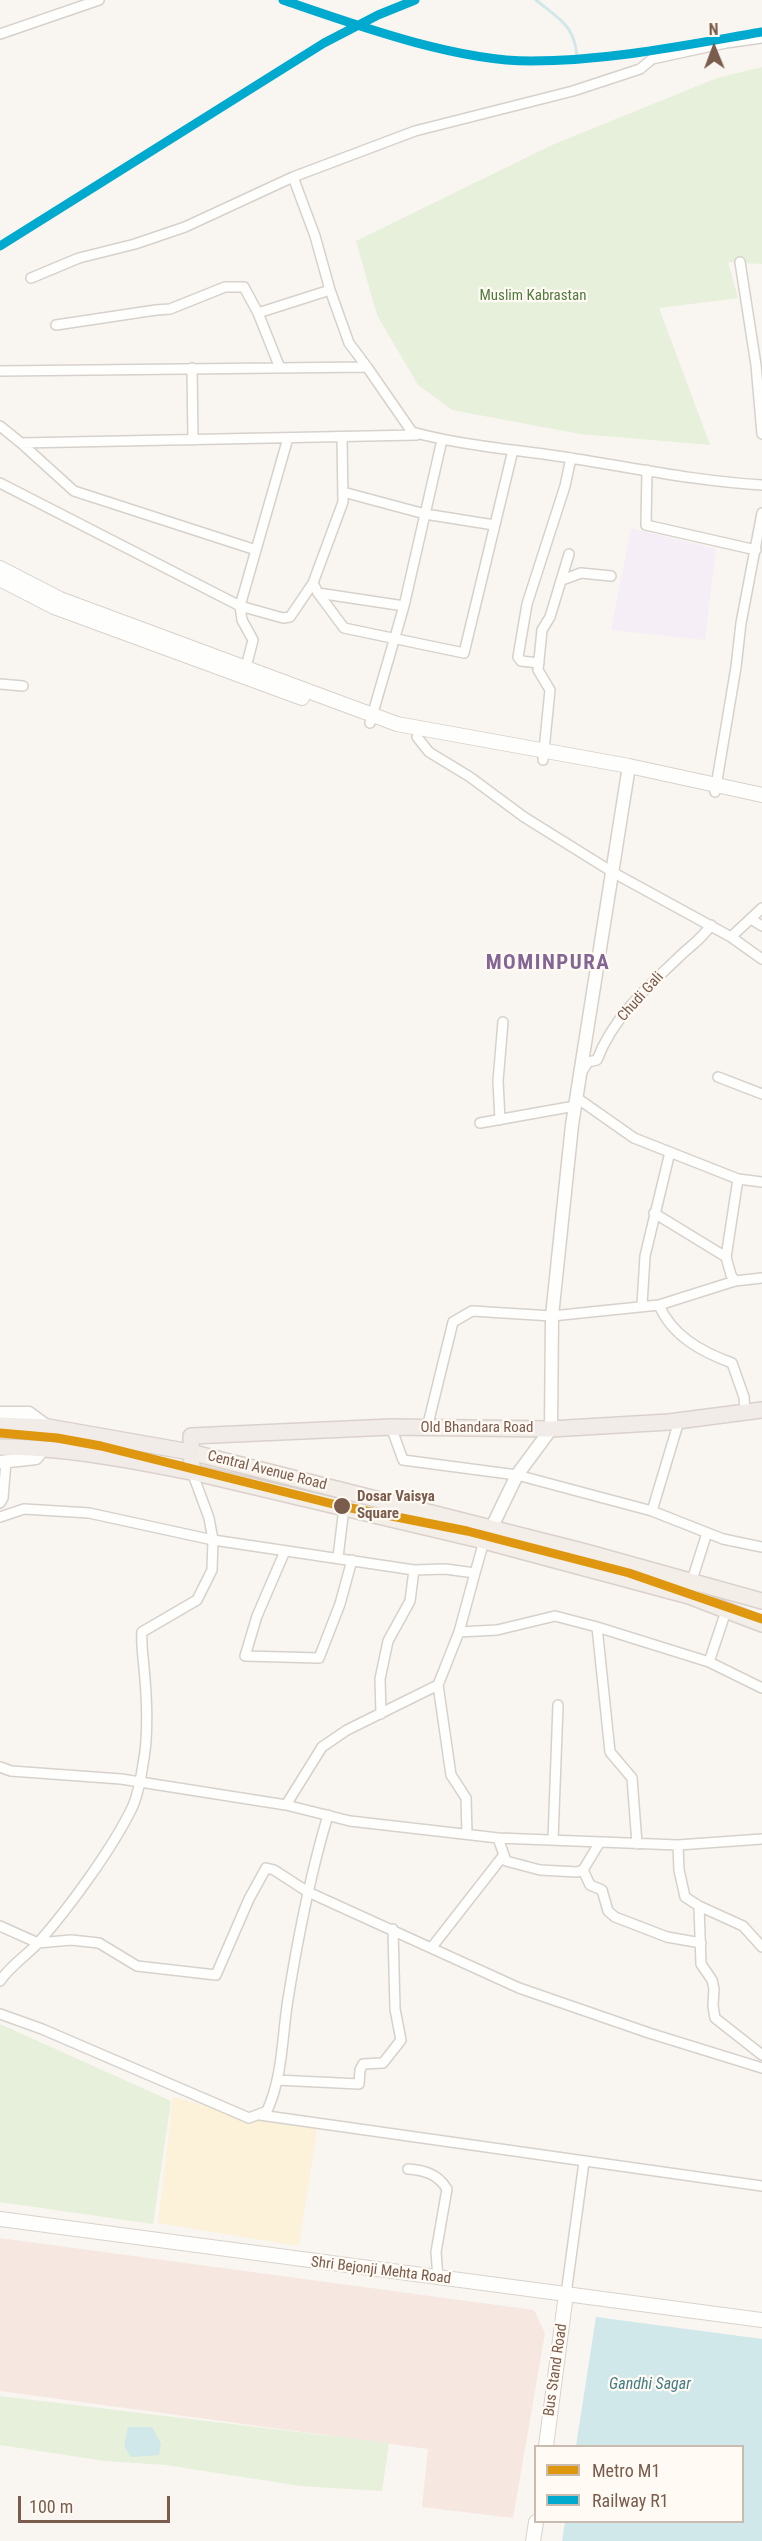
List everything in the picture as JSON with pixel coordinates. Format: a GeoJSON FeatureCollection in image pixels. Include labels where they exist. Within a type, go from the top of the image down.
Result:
{"type":"FeatureCollection","features":[{"type":"Feature","properties":{"kind":"highway","name":"Old Bhandara Road"},"geometry":{"type":"LineString","coordinates":[[0,1425],[48,1427],[190,1444],[391,1427],[551,1429],[679,1421],[762,1410]]}},
{"type":"Feature","properties":{"kind":"highway"},"geometry":{"type":"LineString","coordinates":[[190,1444],[192,1472]]}},
{"type":"Feature","properties":{"kind":"highway","name":"Central Avenue Road"},"geometry":{"type":"LineString","coordinates":[[0,1447],[25,1447],[111,1456],[192,1472]]}},
{"type":"Feature","properties":{"kind":"main road"},"geometry":{"type":"LineString","coordinates":[[0,568],[60,599],[136,631],[372,719],[544,756]]}},
{"type":"Feature","properties":{"kind":"main road"},"geometry":{"type":"LineString","coordinates":[[0,579],[54,608],[136,631]]}},
{"type":"Feature","properties":{"kind":"main road"},"geometry":{"type":"LineString","coordinates":[[191,652],[246,667],[417,737],[629,771],[716,789],[762,802]]}},
{"type":"Feature","properties":{"kind":"main road"},"geometry":{"type":"LineString","coordinates":[[716,789],[762,795]]}},
{"type":"Feature","properties":{"kind":"main road","name":"Central Avenue Road"},"geometry":{"type":"LineString","coordinates":[[190,1444],[689,1596],[762,1624]]}},
{"type":"Feature","properties":{"kind":"main road","name":"Central Avenue Road"},"geometry":{"type":"LineString","coordinates":[[192,1472],[344,1508],[488,1535],[692,1580],[762,1601]]}},
{"type":"Feature","properties":{"kind":"main road","name":"Shri Bejonji Mehta Road"},"geometry":{"type":"LineString","coordinates":[[0,2219],[762,2320]]}},
{"type":"Feature","properties":{"kind":"main road","name":"Bus Stand Road"},"geometry":{"type":"LineString","coordinates":[[546,2445],[566,2294]]}},
{"type":"Feature","properties":{"kind":"main road"},"geometry":{"type":"LineString","coordinates":[[533,2541],[536,2523]]}},
{"type":"Feature","properties":{"kind":"street"},"geometry":{"type":"LineString","coordinates":[[0,34],[99,0]]}},
{"type":"Feature","properties":{"kind":"street"},"geometry":{"type":"LineString","coordinates":[[31,278],[79,258],[135,244],[185,227],[292,177],[415,131],[584,88],[640,69],[652,59],[726,42],[762,38]]}},
{"type":"Feature","properties":{"kind":"street"},"geometry":{"type":"LineString","coordinates":[[292,177],[315,236],[330,290],[349,343],[412,432],[442,440],[732,483],[762,485]]}},
{"type":"Feature","properties":{"kind":"street"},"geometry":{"type":"LineString","coordinates":[[740,262],[759,365],[762,434]]}},
{"type":"Feature","properties":{"kind":"street"},"geometry":{"type":"LineString","coordinates":[[56,326],[156,309],[170,309],[225,287],[244,287],[258,313],[280,368]]}},
{"type":"Feature","properties":{"kind":"street"},"geometry":{"type":"LineString","coordinates":[[258,313],[330,290]]}},
{"type":"Feature","properties":{"kind":"street"},"geometry":{"type":"LineString","coordinates":[[0,371],[367,367]]}},
{"type":"Feature","properties":{"kind":"street"},"geometry":{"type":"LineString","coordinates":[[192,368],[193,440]]}},
{"type":"Feature","properties":{"kind":"street"},"geometry":{"type":"LineString","coordinates":[[0,426],[74,491],[256,550]]}},
{"type":"Feature","properties":{"kind":"street"},"geometry":{"type":"LineString","coordinates":[[21,443],[421,435]]}},
{"type":"Feature","properties":{"kind":"street"},"geometry":{"type":"LineString","coordinates":[[0,483],[240,606],[283,618],[290,617],[312,583],[344,502],[342,437]]}},
{"type":"Feature","properties":{"kind":"street"},"geometry":{"type":"LineString","coordinates":[[246,667],[253,639],[242,620],[240,606],[288,438]]}},
{"type":"Feature","properties":{"kind":"street"},"geometry":{"type":"LineString","coordinates":[[372,719],[404,606],[442,440]]}},
{"type":"Feature","properties":{"kind":"street"},"geometry":{"type":"LineString","coordinates":[[312,583],[344,628],[464,653],[513,450]]}},
{"type":"Feature","properties":{"kind":"street"},"geometry":{"type":"LineString","coordinates":[[538,663],[521,661],[518,657],[527,604],[565,486],[571,458]]}},
{"type":"Feature","properties":{"kind":"street"},"geometry":{"type":"LineString","coordinates":[[647,470],[646,525],[756,550]]}},
{"type":"Feature","properties":{"kind":"street"},"geometry":{"type":"LineString","coordinates":[[343,492],[425,514],[494,525]]}},
{"type":"Feature","properties":{"kind":"street"},"geometry":{"type":"LineString","coordinates":[[716,789],[741,623],[762,513]]}},
{"type":"Feature","properties":{"kind":"street"},"geometry":{"type":"LineString","coordinates":[[544,756],[550,690],[538,670],[542,630],[550,617],[569,554]]}},
{"type":"Feature","properties":{"kind":"street"},"geometry":{"type":"LineString","coordinates":[[562,580],[581,573],[611,576]]}},
{"type":"Feature","properties":{"kind":"street"},"geometry":{"type":"LineString","coordinates":[[318,593],[404,606]]}},
{"type":"Feature","properties":{"kind":"street"},"geometry":{"type":"LineString","coordinates":[[0,684],[23,686]]}},
{"type":"Feature","properties":{"kind":"street"},"geometry":{"type":"LineString","coordinates":[[417,737],[429,752],[470,777],[524,817],[614,873],[711,925],[762,959]]}},
{"type":"Feature","properties":{"kind":"street"},"geometry":{"type":"LineString","coordinates":[[467,1834],[466,1798],[451,1775],[438,1684],[459,1632],[474,1573],[488,1535],[517,1475],[551,1429],[552,1316],[576,1102],[629,771]]}},
{"type":"Feature","properties":{"kind":"street"},"geometry":{"type":"LineString","coordinates":[[731,937],[762,908]]}},
{"type":"Feature","properties":{"kind":"street"},"geometry":{"type":"LineString","coordinates":[[751,919],[762,926]]}},
{"type":"Feature","properties":{"kind":"street","name":"Chudi Gali"},"geometry":{"type":"LineString","coordinates":[[580,1074],[588,1062],[597,1060],[605,1038],[648,987],[687,949],[703,938],[711,925]]}},
{"type":"Feature","properties":{"kind":"street"},"geometry":{"type":"LineString","coordinates":[[500,1120],[498,1081],[503,1022]]}},
{"type":"Feature","properties":{"kind":"street"},"geometry":{"type":"LineString","coordinates":[[718,1077],[762,1094]]}},
{"type":"Feature","properties":{"kind":"street"},"geometry":{"type":"LineString","coordinates":[[480,1123],[576,1102],[634,1138],[738,1179],[762,1182]]}},
{"type":"Feature","properties":{"kind":"street"},"geometry":{"type":"LineString","coordinates":[[642,1305],[645,1256],[670,1152]]}},
{"type":"Feature","properties":{"kind":"street"},"geometry":{"type":"LineString","coordinates":[[735,1281],[730,1275],[726,1257],[738,1179]]}},
{"type":"Feature","properties":{"kind":"street"},"geometry":{"type":"LineString","coordinates":[[654,1213],[726,1257]]}},
{"type":"Feature","properties":{"kind":"street"},"geometry":{"type":"LineString","coordinates":[[427,1428],[453,1322],[472,1311],[552,1316],[659,1305],[735,1281],[762,1278]]}},
{"type":"Feature","properties":{"kind":"street"},"geometry":{"type":"LineString","coordinates":[[659,1305],[664,1318],[692,1345],[732,1363],[744,1396],[745,1411]]}},
{"type":"Feature","properties":{"kind":"street"},"geometry":{"type":"LineString","coordinates":[[0,1413],[29,1413],[48,1427]]}},
{"type":"Feature","properties":{"kind":"street"},"geometry":{"type":"LineString","coordinates":[[652,1511],[679,1421]]}},
{"type":"Feature","properties":{"kind":"street"},"geometry":{"type":"LineString","coordinates":[[391,1427],[403,1460],[517,1475],[652,1511],[707,1533],[762,1547]]}},
{"type":"Feature","properties":{"kind":"street"},"geometry":{"type":"LineString","coordinates":[[0,1503],[3,1498],[3,1462],[36,1458],[43,1449]]}},
{"type":"Feature","properties":{"kind":"street"},"geometry":{"type":"LineString","coordinates":[[0,1981],[7,1970],[38,1943],[103,1856],[133,1807],[146,1736],[142,1632],[197,1600],[212,1570],[213,1540],[209,1518],[192,1472]]}},
{"type":"Feature","properties":{"kind":"street"},"geometry":{"type":"LineString","coordinates":[[338,1557],[344,1508]]}},
{"type":"Feature","properties":{"kind":"street"},"geometry":{"type":"LineString","coordinates":[[0,1517],[24,1509],[89,1513],[213,1540],[414,1570],[445,1569],[474,1573]]}},
{"type":"Feature","properties":{"kind":"street"},"geometry":{"type":"LineString","coordinates":[[692,1580],[707,1533]]}},
{"type":"Feature","properties":{"kind":"street"},"geometry":{"type":"LineString","coordinates":[[285,1551],[257,1616],[245,1656],[319,1658],[340,1604],[352,1560]]}},
{"type":"Feature","properties":{"kind":"street"},"geometry":{"type":"LineString","coordinates":[[381,1714],[380,1678],[388,1641],[410,1601],[414,1570]]}},
{"type":"Feature","properties":{"kind":"street"},"geometry":{"type":"LineString","coordinates":[[709,1662],[726,1611]]}},
{"type":"Feature","properties":{"kind":"street"},"geometry":{"type":"LineString","coordinates":[[459,1632],[496,1630],[555,1616],[709,1662],[762,1688]]}},
{"type":"Feature","properties":{"kind":"street"},"geometry":{"type":"LineString","coordinates":[[597,1627],[610,1752],[632,1778],[637,1844]]}},
{"type":"Feature","properties":{"kind":"street"},"geometry":{"type":"LineString","coordinates":[[286,1805],[322,1747],[347,1730],[438,1684]]}},
{"type":"Feature","properties":{"kind":"street"},"geometry":{"type":"LineString","coordinates":[[553,1840],[558,1705]]}},
{"type":"Feature","properties":{"kind":"street"},"geometry":{"type":"LineString","coordinates":[[0,1767],[11,1772],[121,1779],[286,1805],[350,1821],[498,1838],[678,1845],[762,1839]]}},
{"type":"Feature","properties":{"kind":"street"},"geometry":{"type":"LineString","coordinates":[[0,2014],[42,2029],[249,2118],[267,2111],[276,2091],[292,1969],[308,1892],[328,1815]]}},
{"type":"Feature","properties":{"kind":"street"},"geometry":{"type":"LineString","coordinates":[[498,1838],[506,1861],[540,1870],[577,1872],[583,1870],[600,1842]]}},
{"type":"Feature","properties":{"kind":"street"},"geometry":{"type":"LineString","coordinates":[[678,1845],[681,1884],[685,1897],[743,1926],[762,1947]]}},
{"type":"Feature","properties":{"kind":"street"},"geometry":{"type":"LineString","coordinates":[[432,1947],[504,1856]]}},
{"type":"Feature","properties":{"kind":"street"},"geometry":{"type":"LineString","coordinates":[[0,1926],[38,1943],[71,1940],[99,1943],[137,1966],[216,1975],[249,1899],[267,1868],[274,1870],[308,1892],[519,1988],[649,2033],[762,2068]]}},
{"type":"Feature","properties":{"kind":"street"},"geometry":{"type":"LineString","coordinates":[[583,1870],[590,1885],[602,1890],[608,1911],[615,1917],[667,1937],[701,1943]]}},
{"type":"Feature","properties":{"kind":"street"},"geometry":{"type":"LineString","coordinates":[[699,1906],[701,1964],[712,1980],[715,2018],[762,2055]]}},
{"type":"Feature","properties":{"kind":"street"},"geometry":{"type":"LineString","coordinates":[[277,2080],[359,2084],[363,2064],[383,2063],[399,2044],[394,1989],[393,1929]]}},
{"type":"Feature","properties":{"kind":"street"},"geometry":{"type":"LineString","coordinates":[[258,2114],[762,2186]]}},
{"type":"Feature","properties":{"kind":"street"},"geometry":{"type":"LineString","coordinates":[[566,2294],[585,2162]]}},
{"type":"Feature","properties":{"kind":"street"},"geometry":{"type":"LineString","coordinates":[[408,2169],[428,2172],[441,2181],[447,2189],[436,2252],[438,2278]]}},
{"type":"Feature","properties":{"kind":"shaded area"},"geometry":{"type":"Polygon","coordinates":[[[631,528],[716,549],[705,640],[611,630],[631,528]]]}},
{"type":"Feature","properties":{"kind":"shaded area"},"geometry":{"type":"Polygon","coordinates":[[[0,2238],[534,2310],[545,2333],[513,2518],[422,2507],[428,2449],[0,2391],[0,2238]]]}},
{"type":"Feature","properties":{"kind":"green space","name":"Muslim Kabrastan"},"geometry":{"type":"Polygon","coordinates":[[[762,67],[762,264],[728,262],[738,298],[659,308],[710,445],[580,434],[452,410],[418,385],[377,315],[356,241],[552,145],[717,78],[762,67]]]}},
{"type":"Feature","properties":{"kind":"green space"},"geometry":{"type":"Polygon","coordinates":[[[0,2024],[171,2101],[153,2224],[0,2202],[0,2024]]]}},
{"type":"Feature","properties":{"kind":"green space"},"geometry":{"type":"Polygon","coordinates":[[[0,2396],[389,2443],[382,2491],[300,2486],[166,2465],[105,2461],[0,2445],[0,2396]]]}},
{"type":"Feature","properties":{"kind":"sand"},"geometry":{"type":"Polygon","coordinates":[[[173,2097],[259,2120],[318,2123],[299,2246],[158,2223],[173,2097]]]}},
{"type":"Feature","properties":{"kind":"water","name":"Gandhi Sagar"},"geometry":{"type":"Polygon","coordinates":[[[596,2317],[762,2339],[762,2541],[562,2541],[565,2523],[744,2523],[744,2445],[576,2445],[596,2317]]]}},
{"type":"Feature","properties":{"kind":"water"},"geometry":{"type":"Polygon","coordinates":[[[128,2427],[152,2427],[161,2444],[159,2455],[131,2457],[124,2446],[128,2427]]]}},
{"type":"Feature","properties":{"kind":"waterway"},"geometry":{"type":"LineString","coordinates":[[536,0],[559,18],[570,31],[577,59]]}},
{"type":"Feature","properties":{"kind":"railway"},"geometry":{"type":"LineString","coordinates":[[283,0],[406,40],[438,48],[470,55],[531,61],[618,55],[762,32]]}},
{"type":"Feature","properties":{"kind":"railway"},"geometry":{"type":"LineString","coordinates":[[0,246],[324,43],[378,15],[415,0]]}},
{"type":"Feature","properties":{"kind":"metro line","name":"M1"},"geometry":{"type":"LineString","coordinates":[[0,1433],[57,1438],[101,1446],[341,1506],[467,1531],[629,1573],[762,1619]]}},
{"type":"Feature","properties":{"kind":"rail line","name":"R1"},"geometry":{"type":"LineString","coordinates":[[283,0],[406,40],[438,48],[470,55],[531,61],[618,55],[762,32]]}},
{"type":"Feature","properties":{"kind":"rail line","name":"R1"},"geometry":{"type":"LineString","coordinates":[[0,246],[324,43],[378,15],[415,0]]}},
{"type":"Feature","properties":{"kind":"place","name":"Dosar Vaisya Square"},"geometry":{"type":"Point","coordinates":[342,1506]}},
{"type":"Feature","properties":{"kind":"district","name":"MOMINPURA"},"geometry":{"type":"Point","coordinates":[548,964]}}]}
